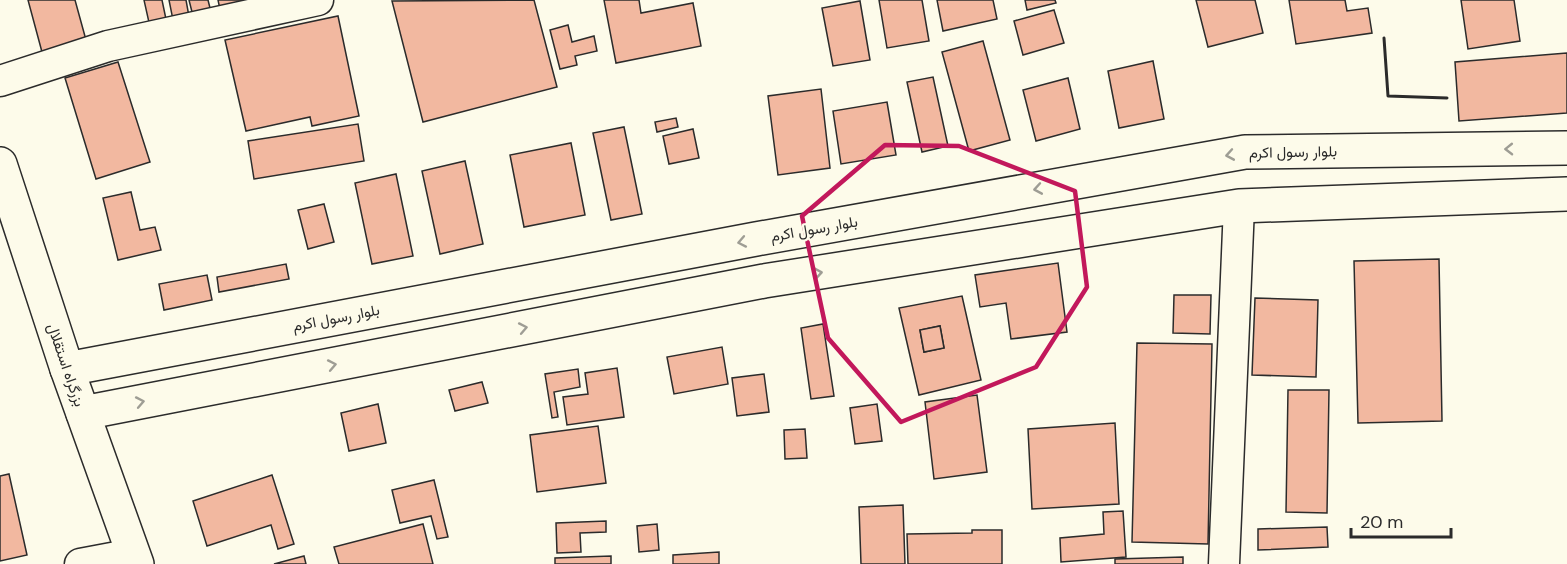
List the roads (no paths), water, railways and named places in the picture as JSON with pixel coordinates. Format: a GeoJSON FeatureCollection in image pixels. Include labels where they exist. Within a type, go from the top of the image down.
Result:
{"type":"FeatureCollection","features":[{"type":"Feature","properties":{"kind":"main road","name":"بلوار رسول اکرم"},"geometry":{"type":"LineString","coordinates":[[66,369],[744,242],[1245,152],[1567,148]]}},
{"type":"Feature","properties":{"kind":"main road","name":"بزرگراه استقلال"},"geometry":{"type":"LineString","coordinates":[[0,164],[66,369],[135,559]]}},
{"type":"Feature","properties":{"kind":"main road"},"geometry":{"type":"LineString","coordinates":[[83,413],[764,281],[1239,206],[1567,194]]}},
{"type":"Feature","properties":{"kind":"street"},"geometry":{"type":"LineString","coordinates":[[0,81],[108,46],[318,0]]}},
{"type":"Feature","properties":{"kind":"street"},"geometry":{"type":"LineString","coordinates":[[1224,564],[1239,206]]}},
{"type":"Feature","properties":{"kind":"street"},"geometry":{"type":"LineString","coordinates":[[80,564],[135,559]]}}]}
